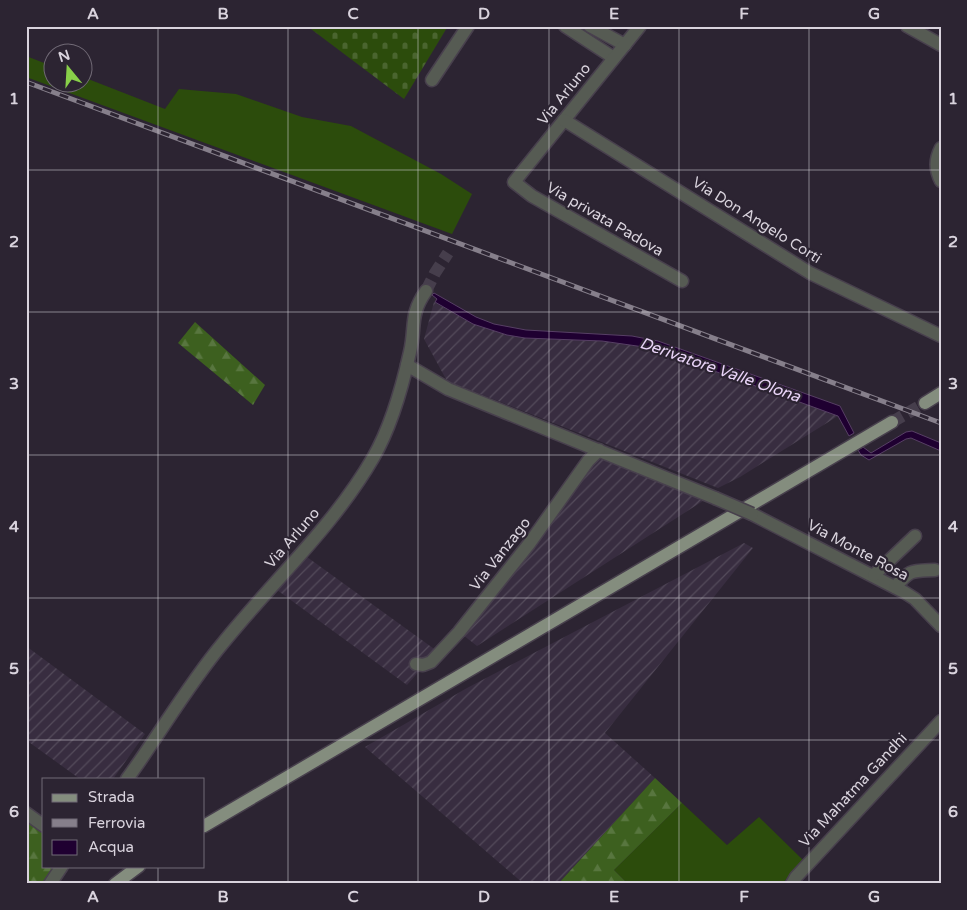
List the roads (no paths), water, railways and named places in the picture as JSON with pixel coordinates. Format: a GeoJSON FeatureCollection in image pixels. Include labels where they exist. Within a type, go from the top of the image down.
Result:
{"type":"FeatureCollection","features":[{"type":"Feature","properties":{"kind":"main road"},"geometry":{"type":"LineString","coordinates":[[925,403],[941,393]]}},
{"type":"Feature","properties":{"kind":"main road"},"geometry":{"type":"LineString","coordinates":[[205,825],[892,422]]}},
{"type":"Feature","properties":{"kind":"main road"},"geometry":{"type":"LineString","coordinates":[[115,884],[136,868]]}},
{"type":"Feature","properties":{"kind":"street"},"geometry":{"type":"LineString","coordinates":[[432,80],[468,26]]}},
{"type":"Feature","properties":{"kind":"street"},"geometry":{"type":"LineString","coordinates":[[565,26],[614,58]]}},
{"type":"Feature","properties":{"kind":"street"},"geometry":{"type":"LineString","coordinates":[[590,26],[625,45]]}},
{"type":"Feature","properties":{"kind":"street","name":"Via Arluno"},"geometry":{"type":"LineString","coordinates":[[514,182],[640,26]]}},
{"type":"Feature","properties":{"kind":"street"},"geometry":{"type":"LineString","coordinates":[[906,26],[941,45]]}},
{"type":"Feature","properties":{"kind":"street","name":"Via Don Angelo Corti"},"geometry":{"type":"LineString","coordinates":[[564,120],[810,273],[939,330]]}},
{"type":"Feature","properties":{"kind":"street"},"geometry":{"type":"LineString","coordinates":[[941,148],[936,162],[937,173],[941,181]]}},
{"type":"Feature","properties":{"kind":"street","name":"Via privata Padova"},"geometry":{"type":"LineString","coordinates":[[514,182],[532,196],[682,282]]}},
{"type":"Feature","properties":{"kind":"street","name":"Via Arluno"},"geometry":{"type":"LineString","coordinates":[[129,777],[195,679],[222,644],[331,519],[358,482],[381,444],[392,414],[411,350],[412,323],[418,303],[426,291]]}},
{"type":"Feature","properties":{"kind":"street"},"geometry":{"type":"LineString","coordinates":[[407,365],[448,389],[599,450]]}},
{"type":"Feature","properties":{"kind":"street","name":"Via Monte Rosa"},"geometry":{"type":"LineString","coordinates":[[599,450],[752,514],[877,577],[915,599],[941,626]]}},
{"type":"Feature","properties":{"kind":"street","name":"Via Vanzago"},"geometry":{"type":"LineString","coordinates":[[416,664],[423,665],[430,662],[459,632],[529,544],[588,461],[599,450]]}},
{"type":"Feature","properties":{"kind":"street"},"geometry":{"type":"LineString","coordinates":[[877,577],[898,560],[918,539]]}},
{"type":"Feature","properties":{"kind":"street"},"geometry":{"type":"LineString","coordinates":[[895,587],[913,571],[935,570]]}},
{"type":"Feature","properties":{"kind":"street","name":"Via Mahatma Gandhi"},"geometry":{"type":"LineString","coordinates":[[792,884],[793,880],[802,870],[941,720]]}},
{"type":"Feature","properties":{"kind":"street"},"geometry":{"type":"LineString","coordinates":[[26,813],[42,825]]}},
{"type":"Feature","properties":{"kind":"street"},"geometry":{"type":"LineString","coordinates":[[50,884],[61,868]]}},
{"type":"Feature","properties":{"kind":"water","name":"Derivatore Valle Olona"},"geometry":{"type":"Polygon","coordinates":[[[434,293],[476,317],[494,324],[526,330],[632,336],[658,341],[840,406],[854,433],[849,436],[838,416],[651,348],[602,341],[525,338],[507,335],[473,324],[435,302],[437,299],[432,295],[434,293]]]}},
{"type":"Feature","properties":{"kind":"water"},"geometry":{"type":"Polygon","coordinates":[[[912,431],[941,443],[941,451],[911,438],[869,460],[861,455],[858,450],[863,447],[871,453],[906,432],[912,431]]]}},
{"type":"Feature","properties":{"kind":"tunnel"},"geometry":{"type":"LineString","coordinates":[[426,291],[448,253]]}},
{"type":"Feature","properties":{"kind":"tunnel"},"geometry":{"type":"LineString","coordinates":[[892,422],[925,403]]}},
{"type":"Feature","properties":{"kind":"railway"},"geometry":{"type":"LineString","coordinates":[[26,82],[941,423]]}}]}
